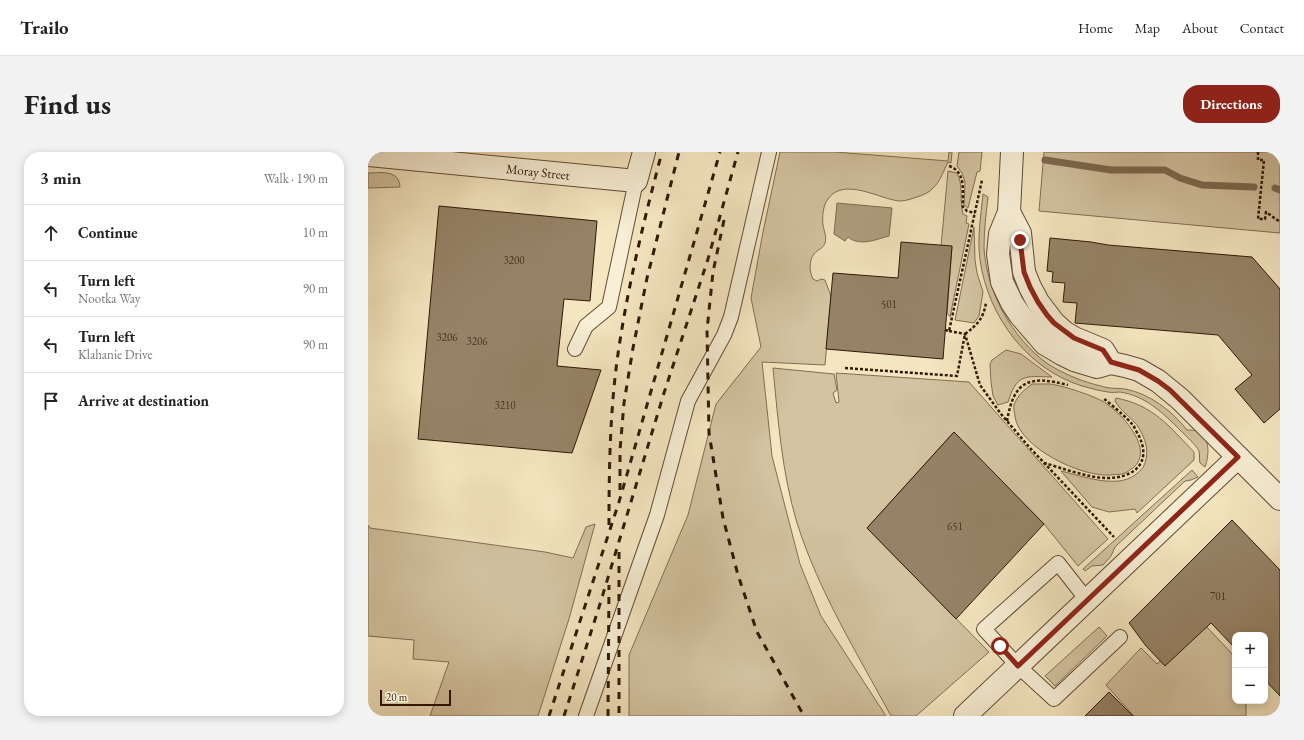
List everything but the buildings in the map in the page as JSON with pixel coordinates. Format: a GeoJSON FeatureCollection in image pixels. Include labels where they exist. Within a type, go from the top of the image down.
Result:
{"type":"FeatureCollection","features":[{"type":"Feature","properties":{"kind":"street"},"geometry":{"type":"LineString","coordinates":[[636,182],[644,152]]}},
{"type":"Feature","properties":{"kind":"street"},"geometry":{"type":"LineString","coordinates":[[1012,152],[1009,212],[1000,234],[998,254],[1002,282],[1012,303],[1020,315],[1045,344],[1074,360],[1097,367],[1111,362],[1139,370],[1158,381],[1170,390],[1280,498]]}},
{"type":"Feature","properties":{"kind":"street","name":"Moray Street"},"geometry":{"type":"LineString","coordinates":[[368,155],[636,182]]}},
{"type":"Feature","properties":{"kind":"street"},"geometry":{"type":"LineString","coordinates":[[964,716],[1238,457]]}},
{"type":"Feature","properties":{"kind":"lane"},"geometry":{"type":"LineString","coordinates":[[586,716],[657,515],[688,401],[724,335],[731,317],[769,152]]}},
{"type":"Feature","properties":{"kind":"lane"},"geometry":{"type":"LineString","coordinates":[[576,349],[586,326],[609,307],[636,182]]}},
{"type":"Feature","properties":{"kind":"lane"},"geometry":{"type":"LineString","coordinates":[[1087,600],[1058,563],[984,629],[1018,666],[1054,699],[1120,637]]}},
{"type":"Feature","properties":{"kind":"path"},"geometry":{"type":"LineString","coordinates":[[1258,152],[1258,160],[1264,160],[1258,219],[1265,219],[1266,212],[1280,222]]}},
{"type":"Feature","properties":{"kind":"path"},"geometry":{"type":"LineString","coordinates":[[949,166],[955,168],[960,173],[962,179],[963,208],[975,214]]}},
{"type":"Feature","properties":{"kind":"path"},"geometry":{"type":"LineString","coordinates":[[965,334],[947,330],[982,180]]}},
{"type":"Feature","properties":{"kind":"path"},"geometry":{"type":"LineString","coordinates":[[845,368],[957,376],[965,334],[976,326],[985,310],[986,300]]}},
{"type":"Feature","properties":{"kind":"path"},"geometry":{"type":"LineString","coordinates":[[965,334],[980,385],[1007,421],[1043,463],[1114,537]]}},
{"type":"Feature","properties":{"kind":"path"},"geometry":{"type":"LineString","coordinates":[[1007,421],[1010,405],[1018,390],[1031,382],[1048,380],[1068,386]]}},
{"type":"Feature","properties":{"kind":"path"},"geometry":{"type":"LineString","coordinates":[[1043,463],[1105,478],[1127,476],[1140,466],[1144,458],[1142,443],[1134,426],[1104,398]]}},
{"type":"Feature","properties":{"kind":"shaded area"},"geometry":{"type":"Polygon","coordinates":[[[780,152],[835,152],[948,161],[949,152],[952,152],[951,163],[948,162],[938,183],[926,194],[900,201],[863,191],[843,189],[835,192],[828,199],[825,204],[823,215],[826,241],[823,247],[812,257],[810,266],[813,279],[817,281],[821,279],[825,280],[831,296],[825,365],[762,362],[772,456],[800,564],[821,616],[886,716],[629,716],[629,655],[688,515],[716,404],[761,347],[751,298],[780,152]]]}},
{"type":"Feature","properties":{"kind":"shaded area"},"geometry":{"type":"Polygon","coordinates":[[[959,152],[982,152],[980,171],[977,172],[968,208],[964,205],[965,182],[962,173],[957,166],[959,152]]]}},
{"type":"Feature","properties":{"kind":"shaded area"},"geometry":{"type":"Polygon","coordinates":[[[1044,152],[1280,152],[1280,233],[1039,211],[1044,152]]]}},
{"type":"Feature","properties":{"kind":"shaded area"},"geometry":{"type":"Polygon","coordinates":[[[948,171],[957,173],[959,178],[963,214],[967,216],[966,223],[969,224],[950,317],[947,313],[952,247],[941,246],[948,171]]]}},
{"type":"Feature","properties":{"kind":"shaded area"},"geometry":{"type":"Polygon","coordinates":[[[368,173],[388,173],[393,175],[399,181],[400,187],[368,188],[368,173]]]}},
{"type":"Feature","properties":{"kind":"shaded area"},"geometry":{"type":"Polygon","coordinates":[[[983,194],[988,197],[984,248],[990,281],[996,298],[1004,313],[1023,341],[1048,364],[1067,374],[1104,387],[1134,391],[1159,404],[1174,416],[1187,430],[1197,431],[1205,438],[1208,452],[1205,467],[1200,463],[1199,451],[1196,446],[1154,406],[1129,394],[1098,390],[1082,386],[1062,378],[1044,367],[1013,338],[1001,320],[984,281],[979,252],[980,218],[983,194]]]}},
{"type":"Feature","properties":{"kind":"shaded area"},"geometry":{"type":"Polygon","coordinates":[[[837,203],[892,208],[889,236],[863,242],[853,240],[848,237],[845,241],[834,234],[837,203]]]}},
{"type":"Feature","properties":{"kind":"shaded area"},"geometry":{"type":"Polygon","coordinates":[[[974,227],[975,260],[977,273],[983,292],[979,316],[974,323],[955,320],[974,227]]]}},
{"type":"Feature","properties":{"kind":"shaded area"},"geometry":{"type":"Polygon","coordinates":[[[1006,350],[1021,354],[1052,377],[1028,377],[1023,379],[1015,386],[1008,402],[998,405],[993,396],[990,364],[992,360],[1006,350]]]}},
{"type":"Feature","properties":{"kind":"shaded area"},"geometry":{"type":"Polygon","coordinates":[[[773,368],[834,374],[837,390],[833,393],[836,403],[839,402],[836,373],[969,382],[1108,539],[1078,566],[1044,524],[953,433],[867,528],[989,652],[916,716],[891,716],[827,598],[806,549],[797,523],[784,466],[773,368]]]}},
{"type":"Feature","properties":{"kind":"shaded area"},"geometry":{"type":"Polygon","coordinates":[[[1032,384],[1050,384],[1080,392],[1102,401],[1114,409],[1128,424],[1139,443],[1139,461],[1133,468],[1123,474],[1098,474],[1069,466],[1040,450],[1019,428],[1014,409],[1015,402],[1019,396],[1032,384]]]}},
{"type":"Feature","properties":{"kind":"shaded area"},"geometry":{"type":"Polygon","coordinates":[[[1116,398],[1129,401],[1150,411],[1168,425],[1194,452],[1194,460],[1137,513],[1135,509],[1109,512],[1092,507],[1061,471],[1099,480],[1118,481],[1127,479],[1140,471],[1145,463],[1147,454],[1146,446],[1139,428],[1120,408],[1115,401],[1116,398]]]}},
{"type":"Feature","properties":{"kind":"shaded area"},"geometry":{"type":"Polygon","coordinates":[[[1192,470],[1198,477],[1185,481],[1115,547],[1111,556],[1103,565],[1092,566],[1085,571],[1083,569],[1192,470]]]}},
{"type":"Feature","properties":{"kind":"shaded area"},"geometry":{"type":"Polygon","coordinates":[[[595,524],[569,619],[538,716],[430,716],[449,662],[413,659],[414,640],[368,636],[368,525],[370,528],[545,552],[573,558],[586,527],[595,524]]]}},
{"type":"Feature","properties":{"kind":"shaded area"},"geometry":{"type":"Polygon","coordinates":[[[1204,624],[1232,654],[1232,704],[1246,704],[1246,716],[1134,716],[1106,685],[1141,648],[1157,664],[1204,624]]]}},
{"type":"Feature","properties":{"kind":"shaded area"},"geometry":{"type":"Polygon","coordinates":[[[1099,627],[1107,636],[1055,686],[1045,676],[1099,627]]]}},
{"type":"Feature","properties":{"kind":"waterway"},"geometry":{"type":"LineString","coordinates":[[1045,160],[1111,170],[1165,170],[1180,178],[1202,185],[1254,187]]}},
{"type":"Feature","properties":{"kind":"waterway"},"geometry":{"type":"LineString","coordinates":[[1275,188],[1280,190]]}},
{"type":"Feature","properties":{"kind":"railway"},"geometry":{"type":"LineString","coordinates":[[609,525],[611,436],[619,347],[638,249],[662,152]]}},
{"type":"Feature","properties":{"kind":"railway"},"geometry":{"type":"LineString","coordinates":[[620,490],[620,450],[624,403],[633,348],[647,278],[679,152]]}},
{"type":"Feature","properties":{"kind":"railway"},"geometry":{"type":"LineString","coordinates":[[549,716],[619,502],[720,152]]}},
{"type":"Feature","properties":{"kind":"railway"},"geometry":{"type":"LineString","coordinates":[[564,716],[600,604],[664,393],[708,259],[738,152]]}},
{"type":"Feature","properties":{"kind":"railway"},"geometry":{"type":"LineString","coordinates":[[724,220],[713,272],[707,330],[709,433],[723,518],[738,575],[757,632],[804,716]]}},
{"type":"Feature","properties":{"kind":"railway"},"geometry":{"type":"LineString","coordinates":[[619,552],[619,716]]}},
{"type":"Feature","properties":{"kind":"railway"},"geometry":{"type":"LineString","coordinates":[[608,716],[609,585]]}},
{"type":"Feature","properties":{"kind":"route"},"geometry":{"type":"LineString","coordinates":[[1000,646],[1018,666],[1238,457],[1180,399],[1158,381],[1139,370],[1111,362],[1103,350],[1074,338],[1054,323],[1038,302],[1030,287],[1024,272],[1020,240]]}}]}
